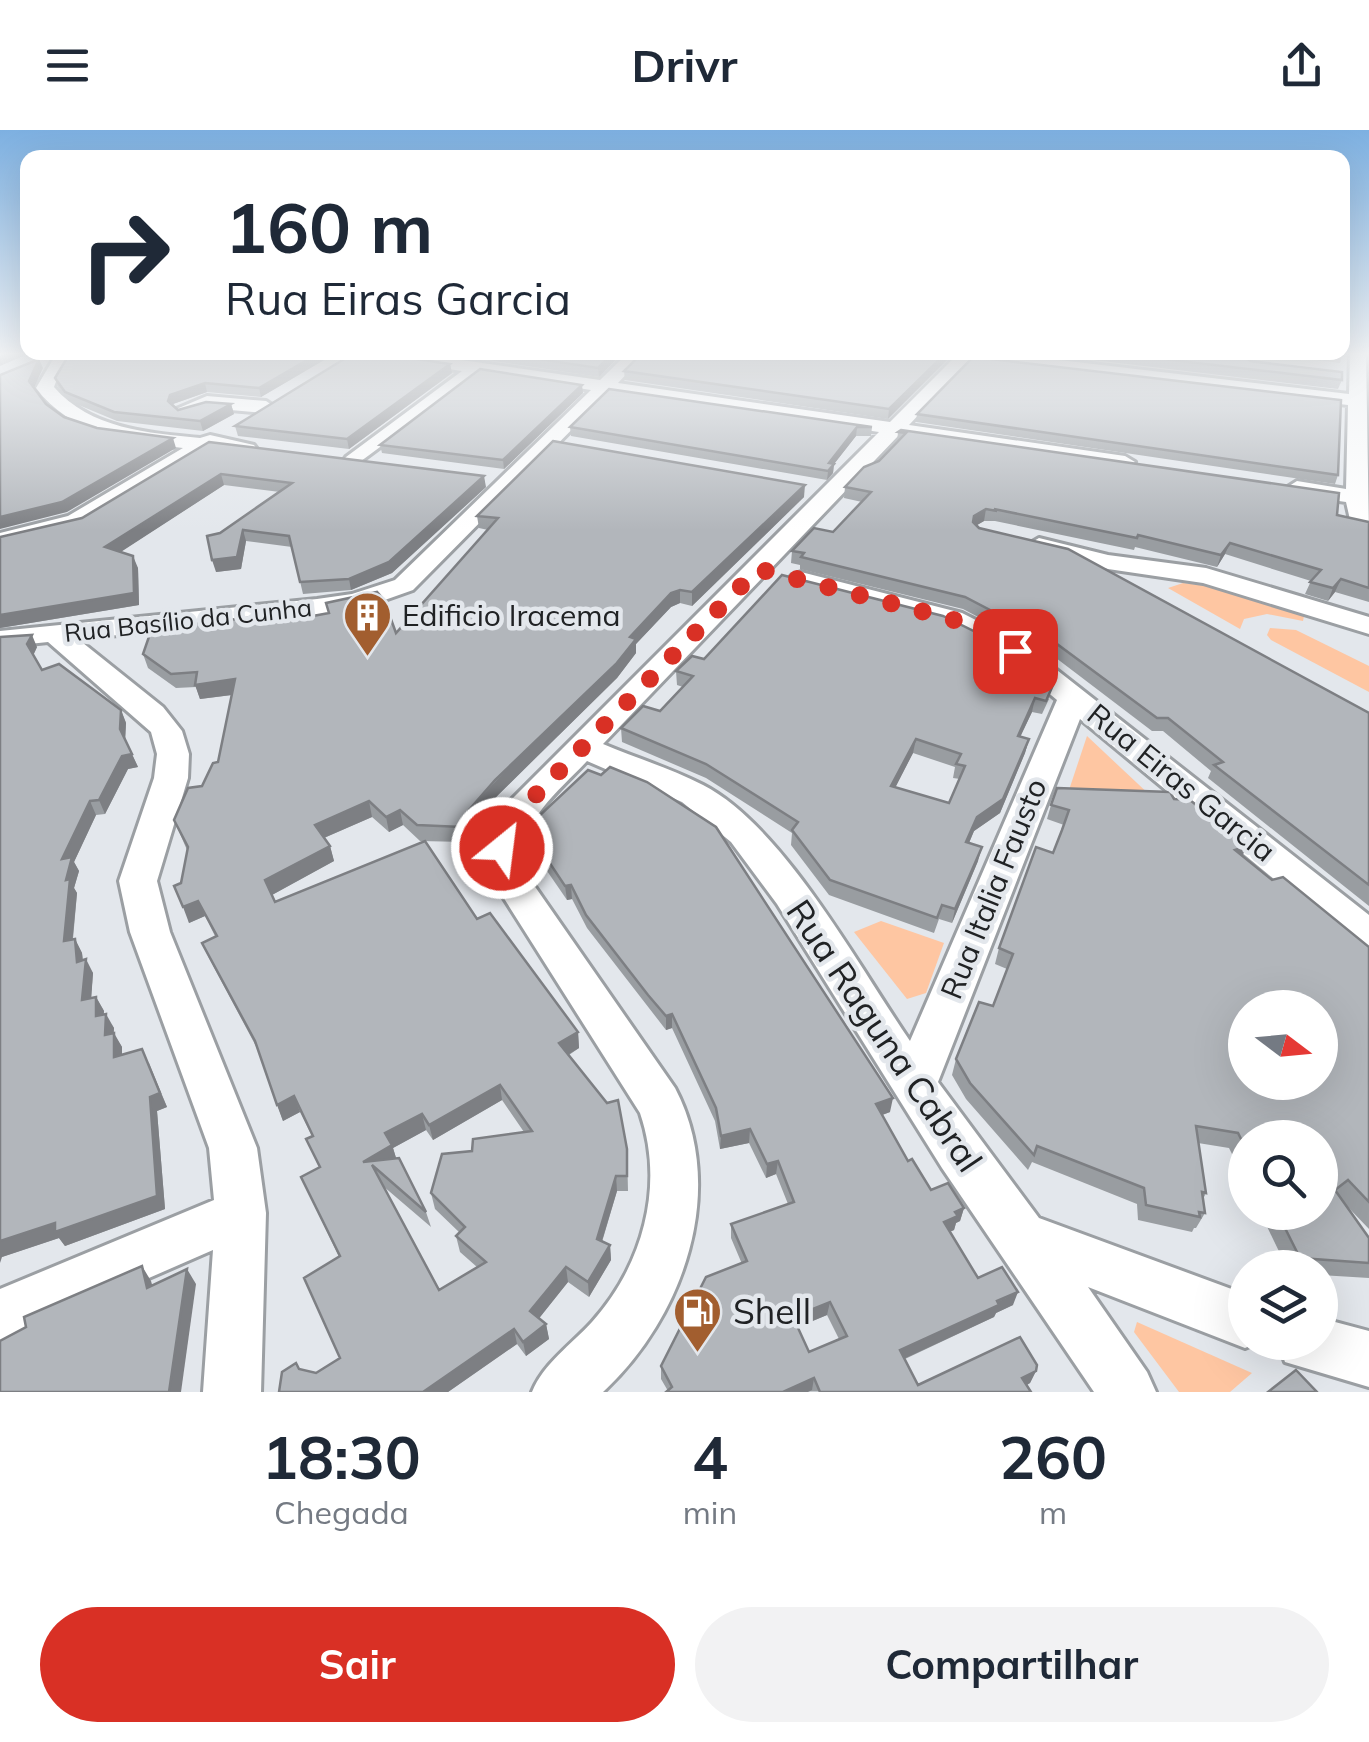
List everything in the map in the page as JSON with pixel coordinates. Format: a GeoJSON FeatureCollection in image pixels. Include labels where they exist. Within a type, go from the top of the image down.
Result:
{"type":"FeatureCollection","features":[{"type":"Feature","properties":{"kind":"street"},"geometry":{"type":"LineString","coordinates":[[67,412],[90,424],[278,452]]}},
{"type":"Feature","properties":{"kind":"street"},"geometry":{"type":"LineString","coordinates":[[0,540],[76,520],[258,412]]}},
{"type":"Feature","properties":{"kind":"street"},"geometry":{"type":"LineString","coordinates":[[388,466],[343,460],[413,412]]}},
{"type":"Feature","properties":{"kind":"street","name":"Rua Basílio da Cunha"},"geometry":{"type":"LineString","coordinates":[[0,639],[317,607],[384,593],[413,580],[514,480],[560,444],[585,412]]}},
{"type":"Feature","properties":{"kind":"street"},"geometry":{"type":"LineString","coordinates":[[786,412],[1150,466]]}},
{"type":"Feature","properties":{"kind":"street"},"geometry":{"type":"LineString","coordinates":[[560,1392],[610,1350],[653,1278],[674,1218],[676,1164],[665,1115],[504,870],[502,848],[517,814],[758,569],[823,489],[898,428],[912,412]]}},
{"type":"Feature","properties":{"kind":"street"},"geometry":{"type":"LineString","coordinates":[[1364,430],[1356,498],[1366,525]]}},
{"type":"Feature","properties":{"kind":"street"},"geometry":{"type":"LineString","coordinates":[[477,476],[514,480]]}},
{"type":"Feature","properties":{"kind":"street"},"geometry":{"type":"LineString","coordinates":[[1282,486],[1356,498]]}},
{"type":"Feature","properties":{"kind":"street"},"geometry":{"type":"LineString","coordinates":[[1017,539],[1092,559],[1151,582],[1206,576],[1369,626]]}},
{"type":"Feature","properties":{"kind":"street","name":"Rua Eiras Garcia"},"geometry":{"type":"LineString","coordinates":[[758,569],[952,619],[1015,651],[1369,936]]}},
{"type":"Feature","properties":{"kind":"street"},"geometry":{"type":"LineString","coordinates":[[1330,614],[1369,645]]}},
{"type":"Feature","properties":{"kind":"street"},"geometry":{"type":"LineString","coordinates":[[55,634],[152,714],[166,731],[173,754],[171,778],[138,881],[141,908],[233,1148],[242,1213],[232,1392]]}},
{"type":"Feature","properties":{"kind":"street","name":"Rua Italia Fausto"},"geometry":{"type":"LineString","coordinates":[[914,1082],[1074,696]]}},
{"type":"Feature","properties":{"kind":"street","name":"Rua Raguna Cabral"},"geometry":{"type":"LineString","coordinates":[[582,746],[694,794],[744,834],[790,894],[958,1153],[1022,1237],[1127,1392]]}},
{"type":"Feature","properties":{"kind":"street"},"geometry":{"type":"LineString","coordinates":[[0,1316],[242,1213]]}},
{"type":"Feature","properties":{"kind":"street"},"geometry":{"type":"LineString","coordinates":[[1022,1237],[1228,1315]]}},
{"type":"Feature","properties":{"kind":"street"},"geometry":{"type":"LineString","coordinates":[[1338,1351],[1369,1359]]}},
{"type":"Feature","properties":{"kind":"shaded area"},"geometry":{"type":"Polygon","coordinates":[[[1183,583],[1208,586],[1304,616],[1303,621],[1267,614],[1244,619],[1240,629],[1168,588],[1183,583]]]}},
{"type":"Feature","properties":{"kind":"shaded area"},"geometry":{"type":"Polygon","coordinates":[[[1270,628],[1296,630],[1369,666],[1369,692],[1271,640],[1267,635],[1270,628]]]}},
{"type":"Feature","properties":{"kind":"shaded area"},"geometry":{"type":"Polygon","coordinates":[[[1087,736],[1154,799],[1067,796],[1087,736]]]}},
{"type":"Feature","properties":{"kind":"shaded area"},"geometry":{"type":"Polygon","coordinates":[[[881,921],[944,943],[926,993],[907,999],[854,932],[881,921]]]}},
{"type":"Feature","properties":{"kind":"shaded area"},"geometry":{"type":"Polygon","coordinates":[[[1137,1322],[1252,1373],[1230,1392],[1179,1392],[1134,1332],[1137,1322]]]}},
{"type":"Feature","properties":{"kind":"building"},"geometry":{"type":"Polygon","coordinates":[[[0,412],[57,412],[97,428],[173,438],[62,502],[0,517],[0,412]]]}},
{"type":"Feature","properties":{"kind":"building"},"geometry":{"type":"Polygon","coordinates":[[[114,412],[217,412],[200,421],[114,412]]]}},
{"type":"Feature","properties":{"kind":"building"},"geometry":{"type":"Polygon","coordinates":[[[258,412],[384,412],[347,439],[235,426],[258,412]]]}},
{"type":"Feature","properties":{"kind":"building"},"geometry":{"type":"Polygon","coordinates":[[[424,412],[554,412],[503,460],[380,445],[424,412]]]}},
{"type":"Feature","properties":{"kind":"building"},"geometry":{"type":"Polygon","coordinates":[[[586,412],[767,412],[872,427],[857,427],[829,463],[834,464],[828,471],[570,427],[586,412]]]}},
{"type":"Feature","properties":{"kind":"building"},"geometry":{"type":"Polygon","coordinates":[[[1341,412],[1338,475],[917,414],[1341,412]]]}},
{"type":"Feature","properties":{"kind":"building"},"geometry":{"type":"Polygon","coordinates":[[[901,430],[1339,493],[1337,515],[1369,522],[1369,588],[1341,579],[1333,588],[1310,582],[1321,570],[1230,543],[1221,555],[1138,535],[1137,538],[994,509],[997,511],[986,509],[974,516],[973,522],[979,528],[1068,549],[1369,713],[1369,885],[1214,765],[1223,762],[1168,718],[1157,718],[1038,630],[1036,634],[965,597],[801,557],[804,553],[792,551],[814,528],[833,532],[871,492],[845,487],[864,467],[879,461],[906,433],[898,432],[901,430]]]}},
{"type":"Feature","properties":{"kind":"building"},"geometry":{"type":"Polygon","coordinates":[[[553,441],[805,485],[692,592],[671,593],[630,637],[636,639],[616,664],[495,780],[469,810],[462,827],[417,825],[400,810],[386,817],[369,801],[315,825],[330,846],[265,880],[275,902],[425,841],[477,919],[490,913],[578,1032],[559,1043],[607,1103],[618,1100],[627,1149],[627,1176],[616,1176],[597,1239],[610,1245],[588,1282],[566,1267],[530,1311],[546,1324],[523,1342],[514,1329],[423,1392],[279,1392],[282,1372],[296,1363],[299,1369],[316,1373],[340,1358],[304,1278],[340,1256],[301,1177],[320,1167],[306,1139],[313,1136],[294,1096],[277,1105],[255,1041],[202,943],[217,936],[198,901],[183,907],[174,886],[181,883],[188,847],[174,820],[188,788],[202,786],[213,763],[218,762],[235,679],[195,685],[197,672],[171,674],[143,654],[152,628],[284,614],[286,621],[329,613],[326,603],[377,592],[396,633],[498,518],[477,516],[553,441]],[[500,1085],[429,1125],[422,1114],[385,1133],[392,1145],[363,1162],[399,1158],[426,1212],[372,1165],[439,1290],[486,1262],[456,1236],[465,1227],[431,1193],[442,1154],[472,1151],[473,1139],[532,1131],[500,1085]]]}},
{"type":"Feature","properties":{"kind":"building"},"geometry":{"type":"Polygon","coordinates":[[[209,442],[484,476],[389,562],[349,579],[300,582],[289,536],[243,530],[237,557],[212,560],[207,536],[220,533],[292,483],[221,474],[105,547],[133,556],[134,593],[0,615],[0,537],[82,518],[209,442]]]}},
{"type":"Feature","properties":{"kind":"building"},"geometry":{"type":"Polygon","coordinates":[[[782,575],[943,616],[1006,647],[1022,660],[1016,673],[1053,685],[1046,701],[1035,698],[1018,736],[1029,739],[1003,799],[977,817],[966,842],[982,847],[955,909],[942,905],[937,918],[830,880],[792,830],[798,822],[706,764],[621,728],[643,706],[660,711],[693,676],[676,671],[692,656],[704,659],[782,575]],[[916,739],[891,786],[949,803],[965,766],[956,764],[961,754],[916,739]]]}},
{"type":"Feature","properties":{"kind":"building"},"geometry":{"type":"Polygon","coordinates":[[[32,635],[27,644],[42,670],[59,664],[121,710],[120,729],[132,754],[122,756],[99,800],[90,801],[62,859],[72,857],[66,880],[70,879],[64,941],[75,939],[77,962],[86,959],[82,1000],[96,997],[96,1016],[106,1014],[105,1035],[114,1033],[114,1057],[142,1049],[160,1093],[150,1097],[157,1196],[55,1232],[55,1223],[0,1241],[0,637],[32,635]]]}},
{"type":"Feature","properties":{"kind":"building"},"geometry":{"type":"Polygon","coordinates":[[[610,767],[647,782],[716,827],[893,1098],[876,1104],[908,1161],[912,1159],[931,1190],[948,1183],[964,1208],[955,1212],[958,1216],[944,1222],[978,1278],[1002,1267],[1018,1292],[997,1301],[999,1305],[900,1350],[918,1385],[1020,1337],[1037,1365],[1036,1371],[1022,1378],[1031,1392],[820,1392],[814,1378],[783,1392],[666,1392],[672,1387],[661,1366],[706,1277],[747,1261],[731,1224],[794,1202],[778,1161],[767,1164],[750,1129],[721,1136],[716,1108],[672,1014],[666,1016],[648,995],[533,838],[538,817],[588,770],[601,775],[610,767]],[[830,1302],[793,1317],[809,1352],[847,1336],[830,1302]]]}},
{"type":"Feature","properties":{"kind":"building"},"geometry":{"type":"Polygon","coordinates":[[[1057,788],[1170,792],[1174,799],[1190,800],[1247,846],[1235,850],[1272,880],[1283,877],[1369,947],[1369,1202],[1348,1180],[1338,1188],[1338,1120],[1228,1120],[1228,1131],[1196,1126],[1206,1193],[1202,1192],[1205,1213],[1199,1212],[1200,1217],[1146,1205],[1144,1188],[1037,1146],[1034,1155],[970,1083],[956,1059],[979,1002],[993,1006],[1013,954],[999,948],[1036,847],[1053,853],[1069,810],[1051,805],[1057,788]]]}},
{"type":"Feature","properties":{"kind":"building"},"geometry":{"type":"Polygon","coordinates":[[[1338,1194],[1369,1238],[1369,1263],[1338,1261],[1338,1250],[1296,1250],[1286,1230],[1338,1230],[1338,1194]]]}},
{"type":"Feature","properties":{"kind":"building"},"geometry":{"type":"Polygon","coordinates":[[[142,1266],[147,1288],[187,1269],[169,1392],[0,1392],[0,1341],[26,1327],[24,1317],[142,1266]]]}},
{"type":"Feature","properties":{"kind":"building"},"geometry":{"type":"Polygon","coordinates":[[[1296,1370],[1317,1392],[1268,1392],[1296,1370]]]}},
{"type":"Feature","properties":{"kind":"place","name":"Edificio Iracema"},"geometry":{"type":"Point","coordinates":[367,658]}},
{"type":"Feature","properties":{"kind":"place","name":"Shell"},"geometry":{"type":"Point","coordinates":[698,1354]}},
{"type":"Feature","properties":{"kind":"route"},"geometry":{"type":"LineString","coordinates":[[502,848],[517,814],[758,569],[952,619],[1015,651]]}}]}
